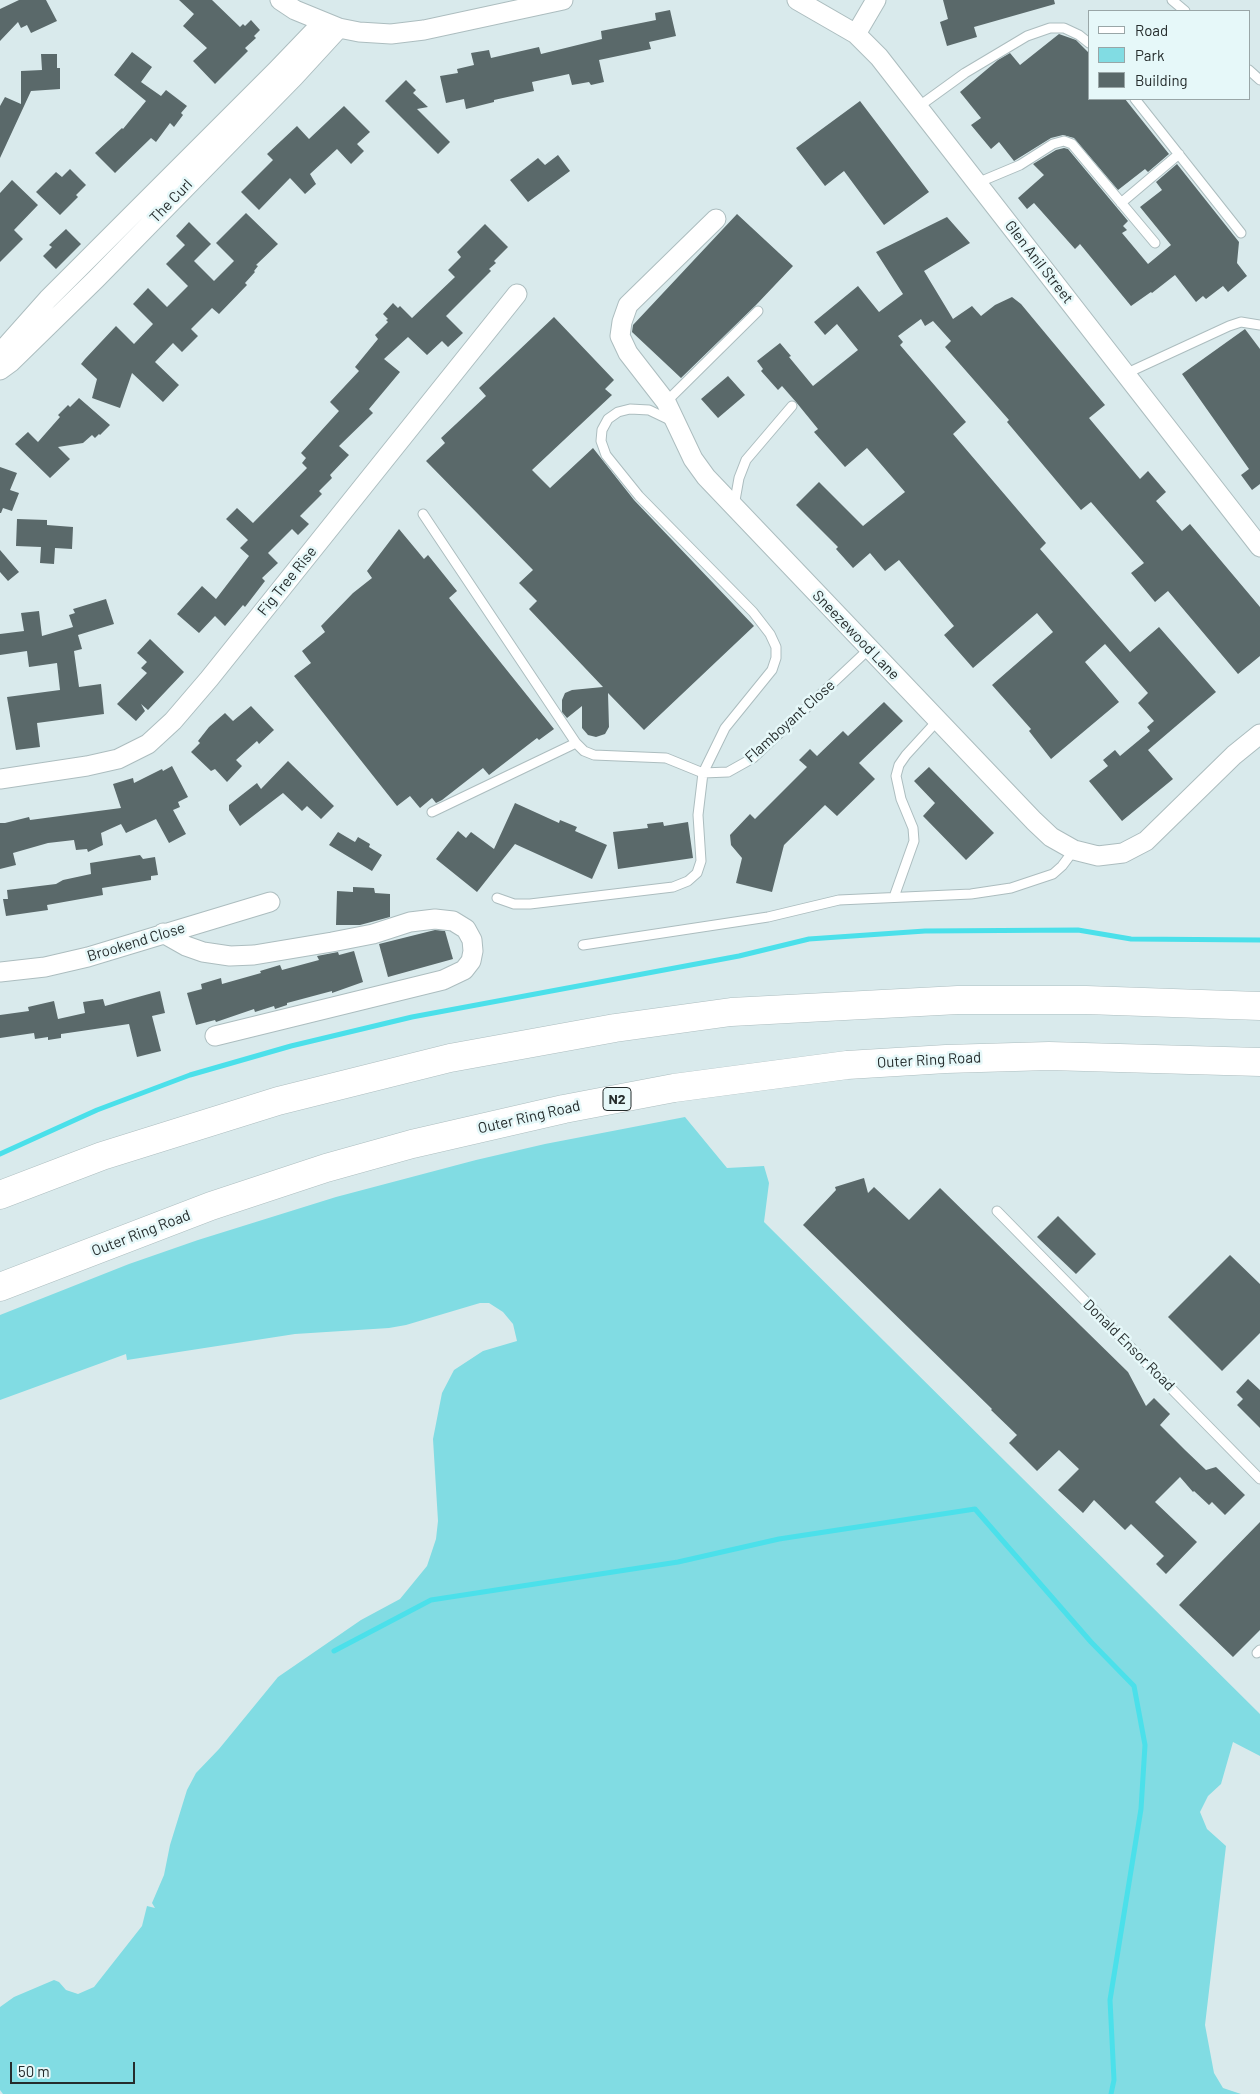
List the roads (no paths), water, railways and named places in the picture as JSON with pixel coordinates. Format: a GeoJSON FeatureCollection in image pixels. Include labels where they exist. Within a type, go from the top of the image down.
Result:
{"type":"FeatureCollection","features":[{"type":"Feature","properties":{"kind":"highway"},"geometry":{"type":"LineString","coordinates":[[0,1195],[102,1156],[278,1101],[450,1058],[614,1028],[731,1012],[958,1000],[1086,1000],[1260,1006]]}},
{"type":"Feature","properties":{"kind":"highway","name":"Outer Ring Road"},"geometry":{"type":"LineString","coordinates":[[0,1287],[212,1206],[326,1168],[412,1144],[564,1109],[674,1088],[848,1065],[946,1058],[1049,1056],[1260,1062]]}},
{"type":"Feature","properties":{"kind":"street"},"geometry":{"type":"LineString","coordinates":[[280,0],[295,10],[330,26],[359,32],[391,34],[424,30],[564,0]]}},
{"type":"Feature","properties":{"kind":"street","name":"Glen Anil Street"},"geometry":{"type":"LineString","coordinates":[[797,0],[856,34],[879,57],[1260,547]]}},
{"type":"Feature","properties":{"kind":"street"},"geometry":{"type":"LineString","coordinates":[[856,34],[876,0]]}},
{"type":"Feature","properties":{"kind":"street","name":"The Curl"},"geometry":{"type":"LineString","coordinates":[[0,353],[48,299],[278,70],[330,26]]}},
{"type":"Feature","properties":{"kind":"street","name":"The Curl"},"geometry":{"type":"LineString","coordinates":[[0,370],[11,362],[82,292],[294,77],[330,26]]}},
{"type":"Feature","properties":{"kind":"street","name":"Sneezewood Lane"},"geometry":{"type":"LineString","coordinates":[[716,218],[628,305],[622,322],[620,336],[628,352],[666,402],[694,459],[706,477],[1034,821],[1051,836],[1074,850],[1098,856],[1124,853],[1146,841],[1234,755],[1260,734]]}},
{"type":"Feature","properties":{"kind":"street","name":"Fig Tree Rise"},"geometry":{"type":"LineString","coordinates":[[0,779],[87,766],[118,759],[148,744],[209,679],[517,294]]}},
{"type":"Feature","properties":{"kind":"street","name":"Brookend Close"},"geometry":{"type":"LineString","coordinates":[[0,972],[45,967],[79,959],[270,902]]}},
{"type":"Feature","properties":{"kind":"street"},"geometry":{"type":"LineString","coordinates":[[163,933],[186,946],[203,952],[230,956],[254,955],[332,942],[373,934],[410,922],[435,919],[453,921],[466,929],[472,940],[473,951],[468,965],[464,970],[443,980],[215,1036]]}},
{"type":"Feature","properties":{"kind":"lane"},"geometry":{"type":"LineString","coordinates":[[1172,0],[1184,10]]}},
{"type":"Feature","properties":{"kind":"lane"},"geometry":{"type":"LineString","coordinates":[[918,107],[965,73],[1027,36],[1050,28],[1064,28],[1088,42]]}},
{"type":"Feature","properties":{"kind":"lane"},"geometry":{"type":"LineString","coordinates":[[1250,71],[1260,80]]}},
{"type":"Feature","properties":{"kind":"lane"},"geometry":{"type":"LineString","coordinates":[[1136,100],[1241,233]]}},
{"type":"Feature","properties":{"kind":"lane"},"geometry":{"type":"LineString","coordinates":[[977,183],[1020,165],[1053,144],[1064,141],[1072,144],[1156,243]]}},
{"type":"Feature","properties":{"kind":"lane"},"geometry":{"type":"LineString","coordinates":[[1121,203],[1178,154]]}},
{"type":"Feature","properties":{"kind":"lane"},"geometry":{"type":"LineString","coordinates":[[666,402],[758,311]]}},
{"type":"Feature","properties":{"kind":"lane"},"geometry":{"type":"LineString","coordinates":[[1125,374],[1229,326],[1242,322],[1260,325]]}},
{"type":"Feature","properties":{"kind":"lane"},"geometry":{"type":"LineString","coordinates":[[734,507],[739,478],[746,460],[792,406]]}},
{"type":"Feature","properties":{"kind":"lane"},"geometry":{"type":"LineString","coordinates":[[497,898],[514,904],[530,904],[673,887],[688,881],[697,873],[701,861],[698,815],[703,773],[725,728],[772,670],[776,658],[776,647],[770,634],[753,612],[639,496],[606,455],[601,441],[602,430],[608,419],[618,412],[630,408],[648,410],[677,423]]}},
{"type":"Feature","properties":{"kind":"lane"},"geometry":{"type":"LineString","coordinates":[[423,514],[576,743],[584,751],[594,755],[666,758],[703,773]]}},
{"type":"Feature","properties":{"kind":"lane","name":"Flamboyant Close"},"geometry":{"type":"LineString","coordinates":[[703,773],[728,772],[753,758],[869,649]]}},
{"type":"Feature","properties":{"kind":"lane"},"geometry":{"type":"LineString","coordinates":[[894,897],[914,841],[913,828],[900,799],[896,776],[899,764],[938,720]]}},
{"type":"Feature","properties":{"kind":"lane"},"geometry":{"type":"LineString","coordinates":[[432,812],[576,743]]}},
{"type":"Feature","properties":{"kind":"lane"},"geometry":{"type":"LineString","coordinates":[[583,945],[768,917],[839,900],[971,894],[1011,888],[1053,874],[1074,850]]}},
{"type":"Feature","properties":{"kind":"lane","name":"Donald Ensor Road"},"geometry":{"type":"LineString","coordinates":[[997,1212],[1260,1479]]}},
{"type":"Feature","properties":{"kind":"waterway"},"geometry":{"type":"LineString","coordinates":[[0,1154],[97,1110],[190,1075],[291,1046],[412,1017],[739,956],[809,939],[925,931],[1078,930],[1131,939],[1260,940]]}},
{"type":"Feature","properties":{"kind":"waterway"},"geometry":{"type":"LineString","coordinates":[[334,1651],[431,1600],[678,1562],[779,1539],[975,1509],[1091,1642],[1134,1686],[1145,1745],[1141,1809],[1110,2000],[1114,2080],[1111,2094]]}}]}
